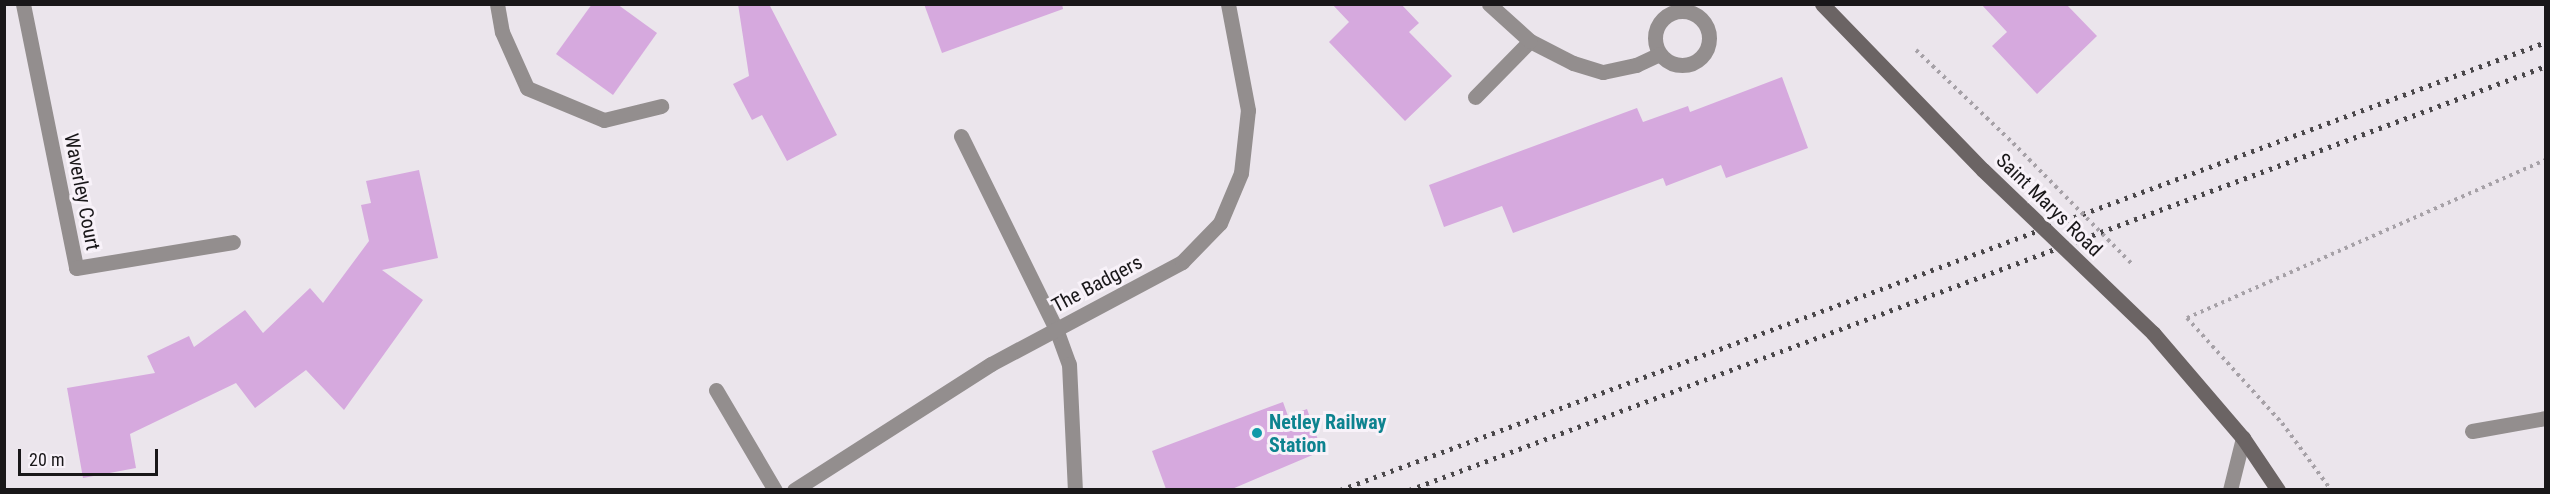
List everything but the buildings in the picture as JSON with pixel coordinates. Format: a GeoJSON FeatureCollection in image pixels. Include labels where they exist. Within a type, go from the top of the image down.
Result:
{"type":"FeatureCollection","features":[{"type":"Feature","properties":{"kind":"street","name":"Waverley Court"},"geometry":{"type":"LineString","coordinates":[[23,4],[76,268],[232,242]]}},
{"type":"Feature","properties":{"kind":"street"},"geometry":{"type":"LineString","coordinates":[[497,4],[502,32],[527,88],[604,120],[661,106]]}},
{"type":"Feature","properties":{"kind":"street","name":"The Badgers"},"geometry":{"type":"LineString","coordinates":[[794,489],[991,364],[1182,262],[1220,223],[1241,173],[1248,110],[1228,4]]}},
{"type":"Feature","properties":{"kind":"street"},"geometry":{"type":"LineString","coordinates":[[1489,4],[1530,41],[1573,63],[1603,72],[1636,65],[1660,54]]}},
{"type":"Feature","properties":{"kind":"street","name":"Saint Marys Road"},"geometry":{"type":"LineString","coordinates":[[1822,4],[1983,170],[2153,333],[2243,438],[2278,489]]}},
{"type":"Feature","properties":{"kind":"street"},"geometry":{"type":"LineString","coordinates":[[1475,97],[1530,41]]}},
{"type":"Feature","properties":{"kind":"street"},"geometry":{"type":"LineString","coordinates":[[961,136],[1056,329],[1069,364],[1075,489]]}},
{"type":"Feature","properties":{"kind":"street"},"geometry":{"type":"LineString","coordinates":[[716,390],[775,489]]}},
{"type":"Feature","properties":{"kind":"street"},"geometry":{"type":"LineString","coordinates":[[2472,431],[2546,418]]}},
{"type":"Feature","properties":{"kind":"street"},"geometry":{"type":"LineString","coordinates":[[2230,489],[2243,438]]}},
{"type":"Feature","properties":{"kind":"path"},"geometry":{"type":"LineString","coordinates":[[1911,45],[2013,143],[2141,274]]}},
{"type":"Feature","properties":{"kind":"path"},"geometry":{"type":"LineString","coordinates":[[2331,489],[2283,423],[2187,318],[2546,160]]}},
{"type":"Feature","properties":{"kind":"railway"},"geometry":{"type":"LineString","coordinates":[[1340,490],[2546,42]]}},
{"type":"Feature","properties":{"kind":"railway"},"geometry":{"type":"LineString","coordinates":[[1409,490],[2546,66]]}},
{"type":"Feature","properties":{"kind":"place","name":"Netley Railway Station"},"geometry":{"type":"Point","coordinates":[1257,433]}}]}
